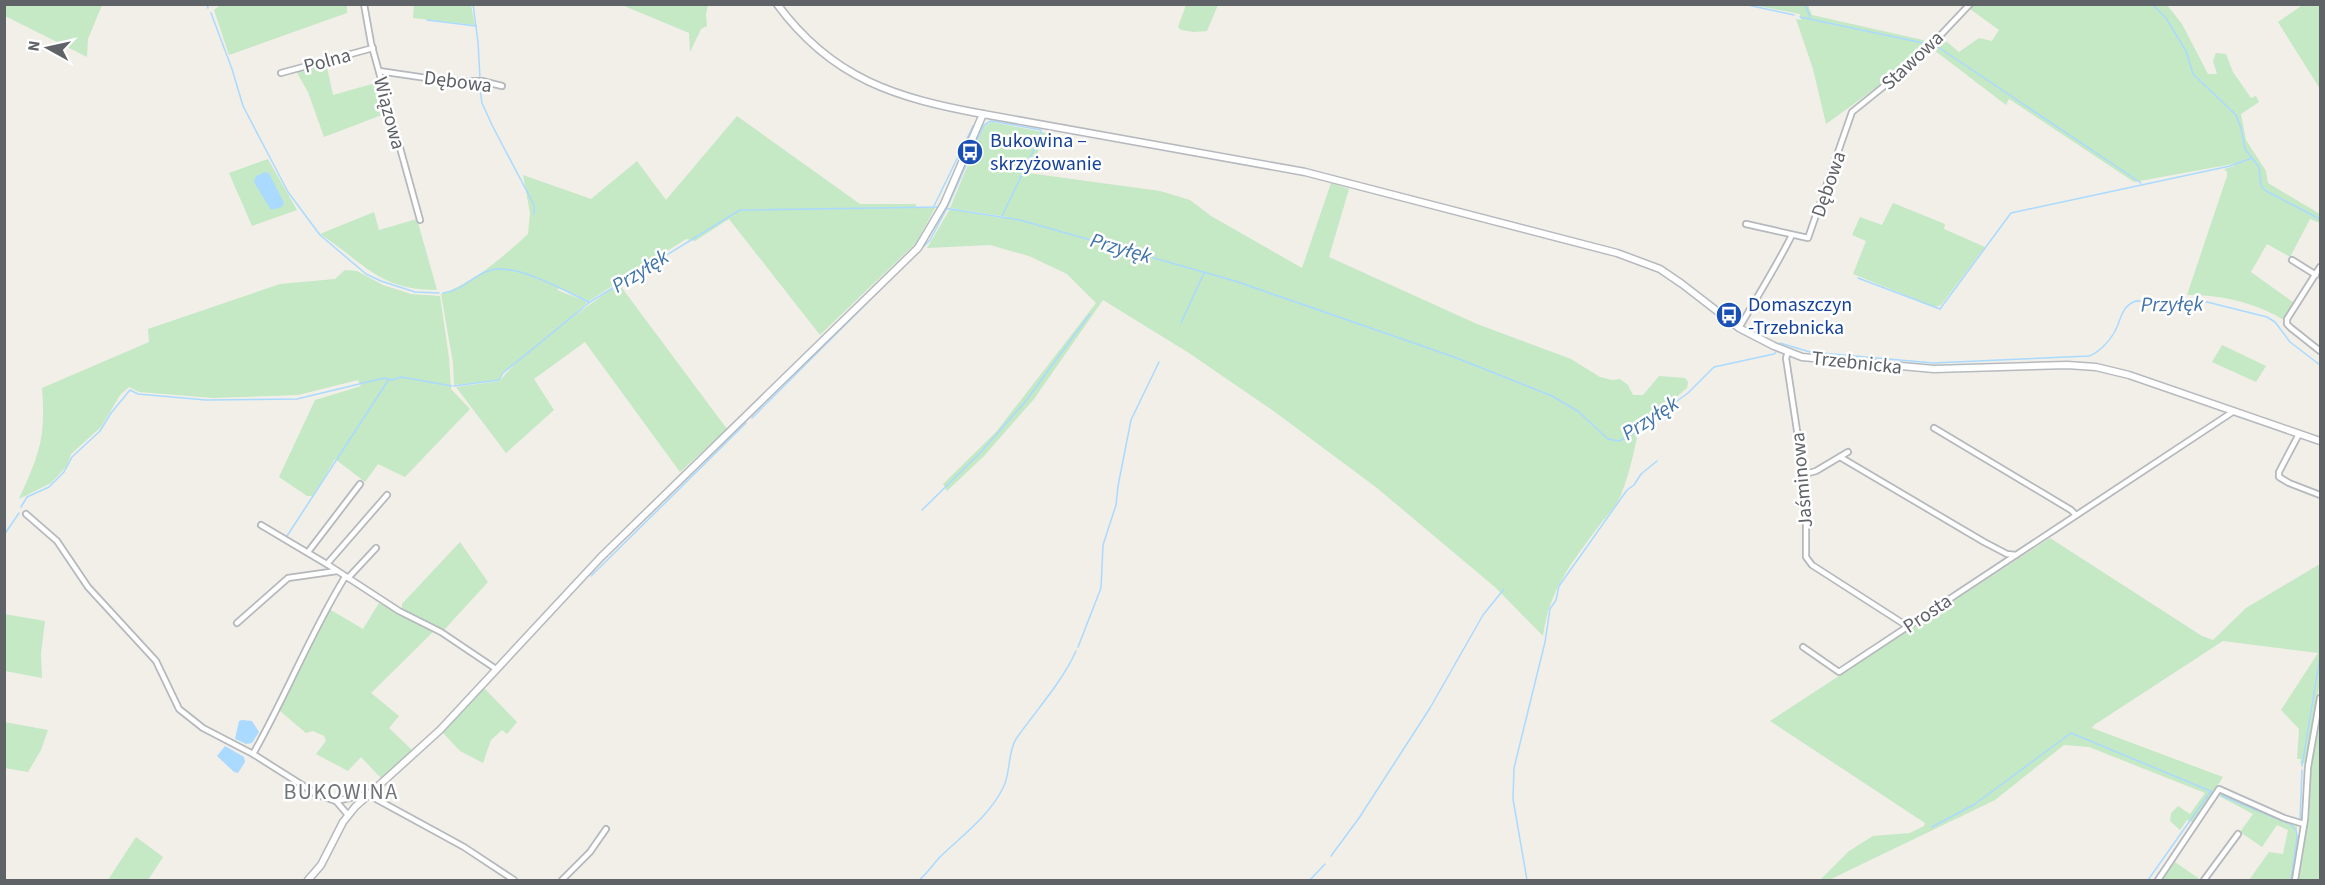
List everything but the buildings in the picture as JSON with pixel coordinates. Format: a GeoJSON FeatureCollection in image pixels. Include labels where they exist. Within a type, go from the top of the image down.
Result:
{"type":"FeatureCollection","features":[{"type":"Feature","properties":{"kind":"street","name":"Wiązowa"},"geometry":{"type":"LineString","coordinates":[[364,4],[373,48],[420,220]]}},
{"type":"Feature","properties":{"kind":"street","name":"Trzebnicka"},"geometry":{"type":"LineString","coordinates":[[777,4],[811,44],[839,65],[865,80],[916,101],[1305,172],[1635,258],[1675,278],[1739,328],[1785,351],[1817,359],[1923,369],[2067,365],[2096,367],[2129,375],[2320,441]]}},
{"type":"Feature","properties":{"kind":"street","name":"Stawowa"},"geometry":{"type":"LineString","coordinates":[[1852,112],[1919,58],[1970,4]]}},
{"type":"Feature","properties":{"kind":"street","name":"Polna"},"geometry":{"type":"LineString","coordinates":[[280,73],[373,48]]}},
{"type":"Feature","properties":{"kind":"street","name":"Dębowa"},"geometry":{"type":"LineString","coordinates":[[379,71],[447,81],[482,81],[502,86]]}},
{"type":"Feature","properties":{"kind":"street","name":"Dębowa"},"geometry":{"type":"LineString","coordinates":[[1746,224],[1805,239],[1810,236],[1852,112]]}},
{"type":"Feature","properties":{"kind":"street"},"geometry":{"type":"LineString","coordinates":[[308,880],[326,858],[348,815],[367,794],[440,730],[602,557],[918,248],[944,204],[983,114]]}},
{"type":"Feature","properties":{"kind":"street","name":"Dębowa"},"geometry":{"type":"LineString","coordinates":[[1739,328],[1792,235]]}},
{"type":"Feature","properties":{"kind":"street"},"geometry":{"type":"LineString","coordinates":[[2292,260],[2316,275]]}},
{"type":"Feature","properties":{"kind":"street"},"geometry":{"type":"LineString","coordinates":[[2320,267],[2286,319],[2291,328],[2320,351]]}},
{"type":"Feature","properties":{"kind":"street","name":"Jaśminowa"},"geometry":{"type":"LineString","coordinates":[[1785,351],[1805,474],[1808,504],[1806,557],[1812,565],[1907,626]]}},
{"type":"Feature","properties":{"kind":"street","name":"Prosta"},"geometry":{"type":"LineString","coordinates":[[1803,647],[1839,672],[2234,411]]}},
{"type":"Feature","properties":{"kind":"street"},"geometry":{"type":"LineString","coordinates":[[1934,428],[2072,510],[2076,515]]}},
{"type":"Feature","properties":{"kind":"street"},"geometry":{"type":"LineString","coordinates":[[2299,434],[2279,472],[2279,477],[2320,495]]}},
{"type":"Feature","properties":{"kind":"street"},"geometry":{"type":"LineString","coordinates":[[1805,474],[1816,471],[1848,452]]}},
{"type":"Feature","properties":{"kind":"street"},"geometry":{"type":"LineString","coordinates":[[1840,457],[1984,542],[2007,554],[2016,555]]}},
{"type":"Feature","properties":{"kind":"street"},"geometry":{"type":"LineString","coordinates":[[308,552],[360,484]]}},
{"type":"Feature","properties":{"kind":"street"},"geometry":{"type":"LineString","coordinates":[[327,564],[387,495]]}},
{"type":"Feature","properties":{"kind":"street"},"geometry":{"type":"LineString","coordinates":[[26,514],[57,541],[88,587],[156,661],[179,709],[203,728],[253,754],[318,795],[336,801],[348,815]]}},
{"type":"Feature","properties":{"kind":"street"},"geometry":{"type":"LineString","coordinates":[[261,525],[308,552],[399,611],[441,632],[496,669]]}},
{"type":"Feature","properties":{"kind":"street"},"geometry":{"type":"LineString","coordinates":[[253,754],[276,714],[307,646],[346,577],[376,548]]}},
{"type":"Feature","properties":{"kind":"street"},"geometry":{"type":"LineString","coordinates":[[237,623],[288,578],[337,571]]}},
{"type":"Feature","properties":{"kind":"street"},"geometry":{"type":"LineString","coordinates":[[2295,880],[2304,824],[2308,767],[2320,698]]}},
{"type":"Feature","properties":{"kind":"street"},"geometry":{"type":"LineString","coordinates":[[2158,880],[2219,789],[2284,818],[2304,824]]}},
{"type":"Feature","properties":{"kind":"street"},"geometry":{"type":"LineString","coordinates":[[336,801],[367,794],[464,847],[514,880]]}},
{"type":"Feature","properties":{"kind":"street"},"geometry":{"type":"LineString","coordinates":[[562,880],[590,852],[606,829]]}},
{"type":"Feature","properties":{"kind":"street"},"geometry":{"type":"LineString","coordinates":[[2204,880],[2238,834]]}},
{"type":"Feature","properties":{"kind":"green space"},"geometry":{"type":"Polygon","coordinates":[[[5,4],[102,5],[88,39],[87,57],[5,16],[5,4]]]}},
{"type":"Feature","properties":{"kind":"green space"},"geometry":{"type":"Polygon","coordinates":[[[414,4],[471,5],[475,25],[413,18],[414,4]]]}},
{"type":"Feature","properties":{"kind":"green space"},"geometry":{"type":"Polygon","coordinates":[[[2304,4],[2320,5],[2320,89],[2278,22],[2304,4]]]}},
{"type":"Feature","properties":{"kind":"green space"},"geometry":{"type":"Polygon","coordinates":[[[220,5],[347,5],[347,13],[229,55],[214,10],[220,5]]]}},
{"type":"Feature","properties":{"kind":"green space"},"geometry":{"type":"Polygon","coordinates":[[[622,5],[708,5],[707,26],[701,29],[690,52],[689,33],[622,5]]]}},
{"type":"Feature","properties":{"kind":"green space"},"geometry":{"type":"Polygon","coordinates":[[[1186,5],[1218,5],[1207,31],[1194,32],[1181,30],[1178,27],[1186,5]]]}},
{"type":"Feature","properties":{"kind":"green space"},"geometry":{"type":"Polygon","coordinates":[[[1753,5],[1808,5],[1812,15],[1923,40],[1927,44],[1884,82],[1826,124],[1813,69],[1796,19],[1801,20],[1800,14],[1753,5]]]}},
{"type":"Feature","properties":{"kind":"green space"},"geometry":{"type":"Polygon","coordinates":[[[1974,5],[2167,5],[2182,24],[2208,74],[2217,74],[2213,61],[2216,53],[2226,54],[2233,72],[2251,98],[2256,96],[2259,102],[2241,114],[2246,140],[2266,171],[2268,183],[2320,214],[2320,223],[2310,219],[2290,257],[2267,244],[2251,272],[2293,302],[2284,320],[2262,309],[2237,301],[2212,296],[2187,295],[2227,176],[2224,169],[2235,166],[2233,164],[2134,182],[2009,99],[2006,105],[1934,50],[1941,37],[1959,52],[1979,38],[1992,41],[1999,30],[1970,9],[1974,5]]]}},
{"type":"Feature","properties":{"kind":"green space"},"geometry":{"type":"Polygon","coordinates":[[[326,62],[333,95],[379,82],[387,113],[324,137],[308,92],[296,71],[326,62]]]}},
{"type":"Feature","properties":{"kind":"green space"},"geometry":{"type":"Polygon","coordinates":[[[737,116],[860,204],[916,204],[916,208],[935,208],[916,243],[820,335],[729,219],[695,241],[686,239],[589,301],[559,288],[557,290],[588,302],[568,320],[619,284],[727,429],[680,472],[585,342],[534,379],[554,410],[506,453],[456,387],[499,381],[520,359],[503,372],[499,380],[454,385],[453,363],[441,294],[476,276],[528,234],[530,213],[523,175],[591,199],[637,161],[666,200],[737,116]]]}},
{"type":"Feature","properties":{"kind":"green space"},"geometry":{"type":"Polygon","coordinates":[[[992,122],[1047,133],[1028,173],[1160,191],[1190,200],[1211,216],[1302,268],[1331,183],[1349,189],[1329,257],[1477,324],[1571,359],[1600,377],[1620,379],[1628,385],[1633,395],[1643,395],[1659,376],[1685,378],[1688,382],[1687,388],[1662,409],[1640,422],[1620,497],[1563,577],[1551,604],[1543,636],[1496,588],[1377,488],[1275,412],[1189,353],[1103,300],[1034,399],[984,456],[947,491],[943,484],[996,432],[1096,303],[1067,274],[1029,256],[990,245],[927,248],[950,209],[1001,218],[1007,217],[950,208],[984,126],[992,122]]]}},
{"type":"Feature","properties":{"kind":"green space"},"geometry":{"type":"Polygon","coordinates":[[[268,159],[297,210],[252,226],[229,173],[268,159]]]}},
{"type":"Feature","properties":{"kind":"green space"},"geometry":{"type":"Polygon","coordinates":[[[1893,203],[1945,224],[1944,229],[1985,247],[1941,305],[1935,307],[1853,274],[1866,241],[1852,235],[1860,217],[1882,225],[1893,203]]]}},
{"type":"Feature","properties":{"kind":"green space"},"geometry":{"type":"Polygon","coordinates":[[[374,212],[379,230],[417,219],[437,290],[417,289],[386,280],[320,234],[374,212]]]}},
{"type":"Feature","properties":{"kind":"green space"},"geometry":{"type":"Polygon","coordinates":[[[345,270],[357,271],[383,285],[411,294],[440,296],[451,389],[470,409],[405,477],[378,464],[365,482],[335,459],[313,496],[307,496],[279,477],[315,400],[361,386],[358,380],[298,395],[213,398],[139,392],[129,387],[120,395],[101,427],[71,454],[67,466],[51,483],[19,499],[40,446],[43,420],[42,388],[149,342],[148,329],[280,284],[335,279],[345,270]]]}},
{"type":"Feature","properties":{"kind":"green space"},"geometry":{"type":"Polygon","coordinates":[[[2222,345],[2266,366],[2256,382],[2212,362],[2222,345]]]}},
{"type":"Feature","properties":{"kind":"green space"},"geometry":{"type":"Polygon","coordinates":[[[2050,538],[2202,636],[2213,640],[2246,608],[2320,564],[2320,681],[2305,763],[2300,764],[2301,759],[2297,759],[2299,729],[2281,710],[2318,653],[2223,641],[2092,728],[2223,777],[2194,823],[2187,820],[2180,830],[2170,821],[2171,813],[2178,806],[2190,814],[2205,793],[2089,747],[2064,745],[1995,800],[1829,880],[1821,879],[1849,851],[1873,836],[1910,833],[1924,826],[1925,823],[1770,721],[2050,538]]]}},
{"type":"Feature","properties":{"kind":"green space"},"geometry":{"type":"Polygon","coordinates":[[[460,542],[488,582],[443,631],[402,610],[402,604],[460,542]]]}},
{"type":"Feature","properties":{"kind":"green space"},"geometry":{"type":"Polygon","coordinates":[[[379,603],[433,632],[371,693],[399,716],[389,728],[412,750],[381,778],[361,757],[348,771],[316,754],[326,741],[324,736],[313,731],[306,733],[280,711],[329,609],[363,629],[379,603]]]}},
{"type":"Feature","properties":{"kind":"green space"},"geometry":{"type":"Polygon","coordinates":[[[4,614],[45,621],[41,654],[42,678],[5,671],[4,614]]]}},
{"type":"Feature","properties":{"kind":"green space"},"geometry":{"type":"Polygon","coordinates":[[[484,688],[517,722],[507,734],[502,730],[491,740],[483,763],[460,751],[443,733],[484,688]]]}},
{"type":"Feature","properties":{"kind":"green space"},"geometry":{"type":"Polygon","coordinates":[[[2320,709],[2320,880],[2249,880],[2269,852],[2283,854],[2288,830],[2277,825],[2262,847],[2240,832],[2253,814],[2219,796],[2221,792],[2297,826],[2296,835],[2305,834],[2311,767],[2320,709]]]}},
{"type":"Feature","properties":{"kind":"green space"},"geometry":{"type":"Polygon","coordinates":[[[4,722],[48,730],[41,750],[28,772],[5,768],[4,722]]]}},
{"type":"Feature","properties":{"kind":"green space"},"geometry":{"type":"Polygon","coordinates":[[[136,837],[163,857],[148,880],[108,880],[136,837]]]}},
{"type":"Feature","properties":{"kind":"green space"},"geometry":{"type":"Polygon","coordinates":[[[2175,862],[2201,880],[2162,880],[2175,862]]]}},
{"type":"Feature","properties":{"kind":"water"},"geometry":{"type":"Polygon","coordinates":[[[265,172],[269,173],[284,203],[282,207],[271,210],[254,182],[256,176],[265,172]]]}},
{"type":"Feature","properties":{"kind":"water"},"geometry":{"type":"Polygon","coordinates":[[[239,721],[252,721],[259,732],[252,743],[246,744],[235,739],[239,721]]]}},
{"type":"Feature","properties":{"kind":"water"},"geometry":{"type":"Polygon","coordinates":[[[225,746],[244,757],[245,762],[238,773],[217,756],[225,746]]]}},
{"type":"Feature","properties":{"kind":"waterway","name":"Przyłęk"},"geometry":{"type":"LineString","coordinates":[[207,4],[208,8]]}},
{"type":"Feature","properties":{"kind":"waterway"},"geometry":{"type":"LineString","coordinates":[[473,4],[480,78]]}},
{"type":"Feature","properties":{"kind":"waterway"},"geometry":{"type":"LineString","coordinates":[[1743,4],[1794,15]]}},
{"type":"Feature","properties":{"kind":"waterway"},"geometry":{"type":"LineString","coordinates":[[1805,4],[1810,17]]}},
{"type":"Feature","properties":{"kind":"waterway"},"geometry":{"type":"LineString","coordinates":[[2152,4],[2166,18],[2186,51],[2193,74],[2236,115],[2245,149],[2259,167],[2261,186],[2266,191],[2320,219]]}},
{"type":"Feature","properties":{"kind":"waterway","name":"Przyłęk"},"geometry":{"type":"LineString","coordinates":[[211,13],[243,106],[288,192],[320,235],[366,274],[415,292],[439,293]]}},
{"type":"Feature","properties":{"kind":"waterway"},"geometry":{"type":"LineString","coordinates":[[1800,17],[1928,44]]}},
{"type":"Feature","properties":{"kind":"waterway"},"geometry":{"type":"LineString","coordinates":[[427,20],[476,26]]}},
{"type":"Feature","properties":{"kind":"waterway"},"geometry":{"type":"LineString","coordinates":[[1935,45],[2141,183]]}},
{"type":"Feature","properties":{"kind":"waterway"},"geometry":{"type":"LineString","coordinates":[[479,84],[482,103],[534,205],[534,214]]}},
{"type":"Feature","properties":{"kind":"waterway"},"geometry":{"type":"LineString","coordinates":[[752,418],[930,240],[984,125],[991,121],[1041,130],[1041,135],[1002,216]]}},
{"type":"Feature","properties":{"kind":"waterway"},"geometry":{"type":"LineString","coordinates":[[934,206],[973,126]]}},
{"type":"Feature","properties":{"kind":"waterway"},"geometry":{"type":"LineString","coordinates":[[1858,278],[1940,309],[2011,213],[2230,166],[2252,158]]}},
{"type":"Feature","properties":{"kind":"waterway","name":"Przyłęk"},"geometry":{"type":"LineString","coordinates":[[454,386],[499,380],[503,373],[590,302],[740,210],[940,207]]}},
{"type":"Feature","properties":{"kind":"waterway","name":"Przyłęk"},"geometry":{"type":"LineString","coordinates":[[944,208],[1020,220],[1235,281],[1454,357],[1552,396],[1579,412],[1608,439],[1619,441],[1631,435],[1688,393],[1714,367],[1776,352]]}},
{"type":"Feature","properties":{"kind":"waterway","name":"Przyłęk"},"geometry":{"type":"LineString","coordinates":[[443,293],[456,290],[488,271],[499,269],[511,270],[539,279],[589,302]]}},
{"type":"Feature","properties":{"kind":"waterway"},"geometry":{"type":"LineString","coordinates":[[1181,323],[1204,273]]}},
{"type":"Feature","properties":{"kind":"waterway","name":"Przyłęk"},"geometry":{"type":"LineString","coordinates":[[1780,343],[1810,352],[1933,363],[2089,356],[2100,350],[2109,340],[2124,310],[2136,301],[2207,302],[2267,317],[2275,322],[2290,342],[2320,365]]}},
{"type":"Feature","properties":{"kind":"waterway"},"geometry":{"type":"LineString","coordinates":[[922,510],[981,452],[1025,402],[1090,314]]}},
{"type":"Feature","properties":{"kind":"waterway"},"geometry":{"type":"LineString","coordinates":[[1078,647],[1101,588],[1103,545],[1116,505],[1131,420],[1159,362]]}},
{"type":"Feature","properties":{"kind":"waterway"},"geometry":{"type":"LineString","coordinates":[[21,507],[27,497],[49,487],[64,472],[72,457],[100,431],[130,390],[138,394],[206,400],[297,399],[384,378],[392,380],[401,377],[452,386]]}},
{"type":"Feature","properties":{"kind":"waterway"},"geometry":{"type":"LineString","coordinates":[[287,536],[389,379]]}},
{"type":"Feature","properties":{"kind":"waterway"},"geometry":{"type":"LineString","coordinates":[[591,576],[746,423]]}},
{"type":"Feature","properties":{"kind":"waterway"},"geometry":{"type":"LineString","coordinates":[[1527,880],[1513,799],[1514,768],[1545,642],[1550,609],[1556,600],[1559,586],[1627,490],[1657,461]]}},
{"type":"Feature","properties":{"kind":"waterway"},"geometry":{"type":"LineString","coordinates":[[4,535],[19,513]]}},
{"type":"Feature","properties":{"kind":"waterway"},"geometry":{"type":"LineString","coordinates":[[1331,856],[1359,818],[1430,708],[1483,615],[1504,589]]}},
{"type":"Feature","properties":{"kind":"waterway"},"geometry":{"type":"LineString","coordinates":[[919,880],[967,833],[997,798],[1007,776],[1011,751],[1016,739],[1056,686],[1076,651]]}},
{"type":"Feature","properties":{"kind":"waterway"},"geometry":{"type":"LineString","coordinates":[[2302,766],[2320,657]]}},
{"type":"Feature","properties":{"kind":"waterway"},"geometry":{"type":"LineString","coordinates":[[1932,827],[1975,804],[2071,733],[2215,793]]}},
{"type":"Feature","properties":{"kind":"waterway"},"geometry":{"type":"LineString","coordinates":[[2300,820],[2302,770]]}},
{"type":"Feature","properties":{"kind":"waterway"},"geometry":{"type":"LineString","coordinates":[[2148,880],[2211,791]]}},
{"type":"Feature","properties":{"kind":"waterway"},"geometry":{"type":"LineString","coordinates":[[2222,796],[2290,824],[2296,830],[2297,836]]}},
{"type":"Feature","properties":{"kind":"waterway"},"geometry":{"type":"LineString","coordinates":[[2291,880],[2297,837]]}},
{"type":"Feature","properties":{"kind":"waterway"},"geometry":{"type":"LineString","coordinates":[[1310,880],[1325,864]]}},
{"type":"Feature","properties":{"kind":"place","name":"Bukowina – skrzyżowanie"},"geometry":{"type":"Point","coordinates":[970,152]}},
{"type":"Feature","properties":{"kind":"place","name":"Domaszczyn -Trzebnicka"},"geometry":{"type":"Point","coordinates":[1729,315]}},
{"type":"Feature","properties":{"kind":"district","name":"BUKOWINA"},"geometry":{"type":"Point","coordinates":[341,791]}}]}
